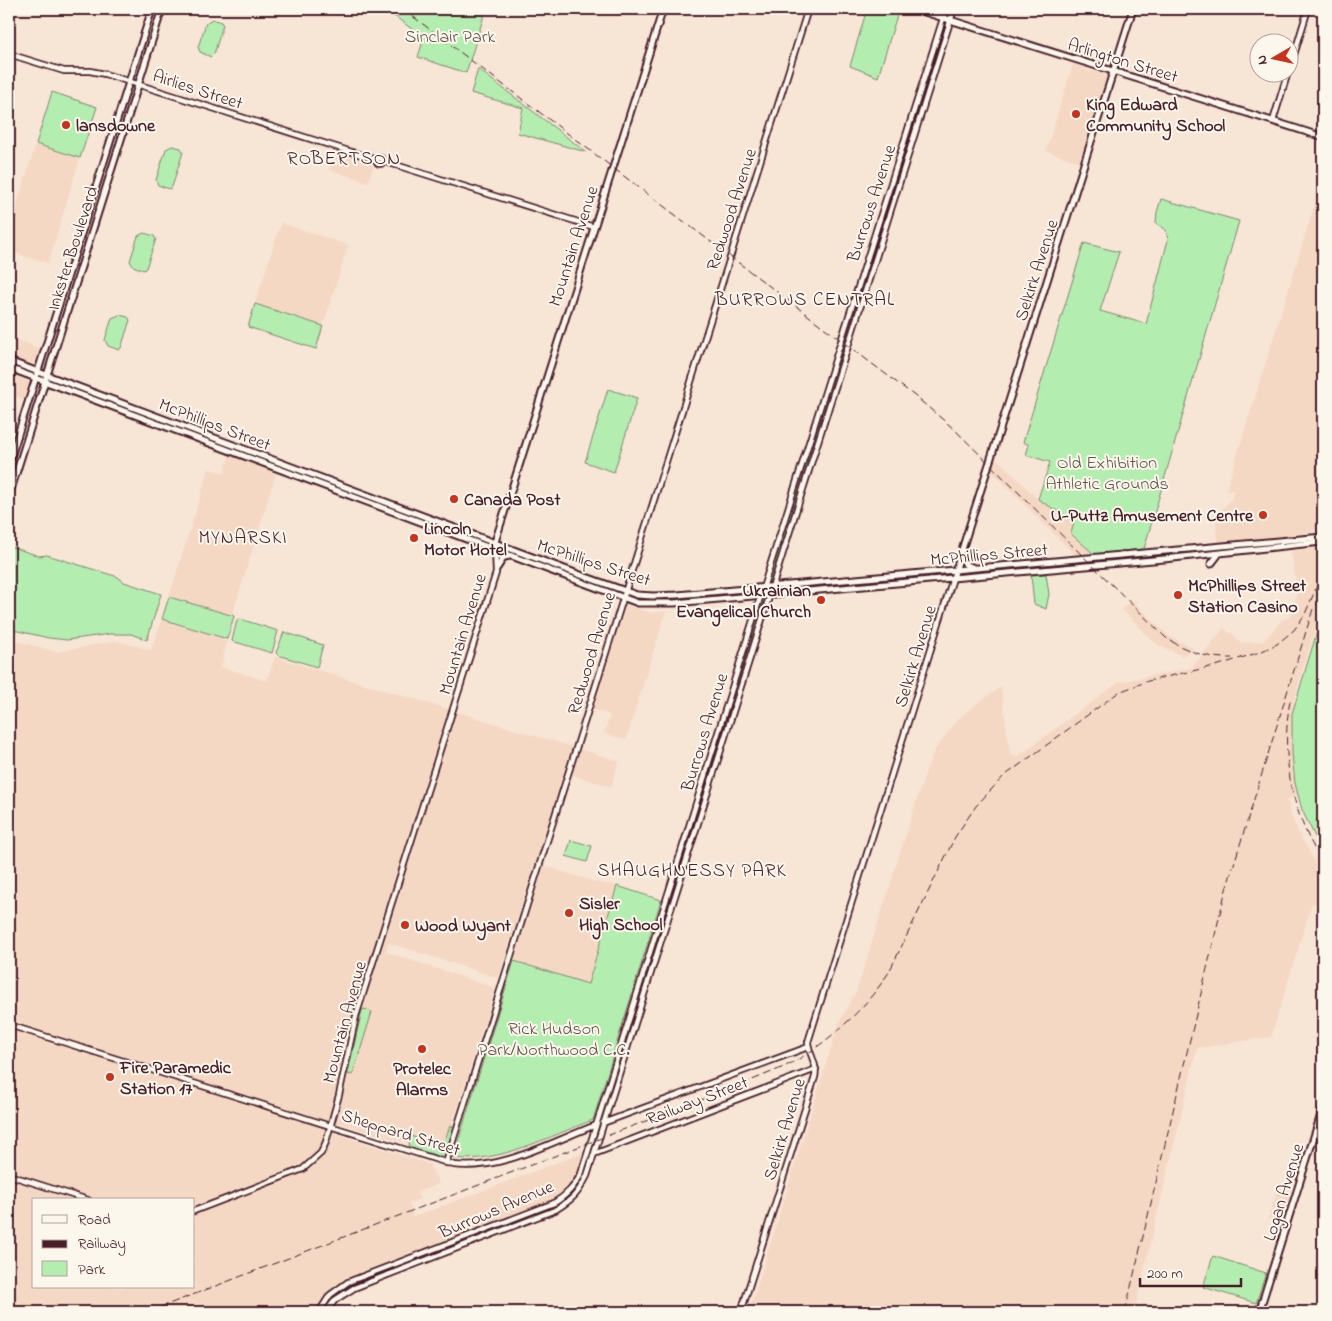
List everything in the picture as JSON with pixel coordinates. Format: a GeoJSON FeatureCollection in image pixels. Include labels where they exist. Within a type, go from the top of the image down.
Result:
{"type":"FeatureCollection","features":[{"type":"Feature","properties":{"kind":"main road","name":"Inkster Boulevard"},"geometry":{"type":"LineString","coordinates":[[9,463],[152,9]]}},
{"type":"Feature","properties":{"kind":"main road","name":"Inkster Boulevard"},"geometry":{"type":"LineString","coordinates":[[9,496],[162,9]]}},
{"type":"Feature","properties":{"kind":"main road","name":"Mountain Avenue"},"geometry":{"type":"LineString","coordinates":[[495,542],[663,9]]}},
{"type":"Feature","properties":{"kind":"main road","name":"Arlington Street"},"geometry":{"type":"LineString","coordinates":[[915,9],[1323,137]]}},
{"type":"Feature","properties":{"kind":"main road","name":"Selkirk Avenue"},"geometry":{"type":"LineString","coordinates":[[954,578],[1133,9]]}},
{"type":"Feature","properties":{"kind":"main road","name":"McPhillips Street"},"geometry":{"type":"LineString","coordinates":[[9,361],[637,595],[653,596],[763,588],[976,568],[1323,540]]}},
{"type":"Feature","properties":{"kind":"main road","name":"McPhillips Street"},"geometry":{"type":"LineString","coordinates":[[9,368],[638,603],[651,604],[1004,574],[1164,559],[1323,540]]}},
{"type":"Feature","properties":{"kind":"main road"},"geometry":{"type":"LineString","coordinates":[[1163,552],[1164,559]]}},
{"type":"Feature","properties":{"kind":"main road"},"geometry":{"type":"LineString","coordinates":[[962,553],[965,564],[976,568]]}},
{"type":"Feature","properties":{"kind":"main road"},"geometry":{"type":"LineString","coordinates":[[1211,564],[1220,553]]}},
{"type":"Feature","properties":{"kind":"main road"},"geometry":{"type":"LineString","coordinates":[[497,568],[504,557],[512,556]]}},
{"type":"Feature","properties":{"kind":"main road"},"geometry":{"type":"LineString","coordinates":[[1115,563],[1116,556]]}},
{"type":"Feature","properties":{"kind":"main road"},"geometry":{"type":"LineString","coordinates":[[1003,566],[1004,574]]}},
{"type":"Feature","properties":{"kind":"main road","name":"Logan Avenue"},"geometry":{"type":"LineString","coordinates":[[1259,1312],[1323,1108]]}},
{"type":"Feature","properties":{"kind":"street","name":"Redwood Avenue"},"geometry":{"type":"LineString","coordinates":[[446,1162],[808,9]]}},
{"type":"Feature","properties":{"kind":"street","name":"Burrows Avenue"},"geometry":{"type":"LineString","coordinates":[[318,1312],[330,1295],[348,1282],[554,1203],[574,1188],[581,1174],[763,588],[946,9]]}},
{"type":"Feature","properties":{"kind":"street","name":"Burrows Avenue"},"geometry":{"type":"LineString","coordinates":[[326,1312],[335,1300],[354,1288],[555,1210],[569,1202],[579,1192],[587,1176],[954,9]]}},
{"type":"Feature","properties":{"kind":"street"},"geometry":{"type":"LineString","coordinates":[[1300,35],[1308,9]]}},
{"type":"Feature","properties":{"kind":"street","name":"Airlies Street"},"geometry":{"type":"LineString","coordinates":[[9,54],[64,71],[97,72],[377,160],[381,158],[384,162],[594,227]]}},
{"type":"Feature","properties":{"kind":"street"},"geometry":{"type":"LineString","coordinates":[[1273,121],[1285,82]]}},
{"type":"Feature","properties":{"kind":"street","name":"Mountain Avenue"},"geometry":{"type":"LineString","coordinates":[[195,1211],[303,1169],[321,1153],[331,1126],[343,1080],[356,1016],[497,568],[495,542]]}},
{"type":"Feature","properties":{"kind":"street","name":"Selkirk Avenue"},"geometry":{"type":"LineString","coordinates":[[741,1312],[815,1078],[816,1069],[808,1042],[954,578]]}},
{"type":"Feature","properties":{"kind":"street","name":"Sheppard Street"},"geometry":{"type":"LineString","coordinates":[[9,1025],[463,1166],[497,1162],[808,1047]]}},
{"type":"Feature","properties":{"kind":"street","name":"Railway Street"},"geometry":{"type":"LineString","coordinates":[[594,1154],[816,1069]]}},
{"type":"Feature","properties":{"kind":"street"},"geometry":{"type":"LineString","coordinates":[[588,1152],[594,1154]]}},
{"type":"Feature","properties":{"kind":"street"},"geometry":{"type":"LineString","coordinates":[[9,1175],[82,1198]]}},
{"type":"Feature","properties":{"kind":"shaded area","name":"King Edward Community School"},"geometry":{"type":"Polygon","coordinates":[[[1073,64],[1086,68],[1087,71],[1091,72],[1094,70],[1107,76],[1080,162],[1046,151],[1073,64]]]}},
{"type":"Feature","properties":{"kind":"shaded area"},"geometry":{"type":"Polygon","coordinates":[[[36,144],[80,158],[48,263],[9,251],[9,231],[36,144]]]}},
{"type":"Feature","properties":{"kind":"shaded area"},"geometry":{"type":"Polygon","coordinates":[[[335,153],[374,165],[368,182],[329,170],[335,153]]]}},
{"type":"Feature","properties":{"kind":"shaded area"},"geometry":{"type":"Polygon","coordinates":[[[1323,178],[1323,534],[1320,534],[1319,531],[1217,542],[1216,525],[1219,513],[1232,498],[1234,490],[1226,491],[1323,178]]]}},
{"type":"Feature","properties":{"kind":"shaded area"},"geometry":{"type":"Polygon","coordinates":[[[281,223],[348,245],[323,326],[255,304],[281,223]]]}},
{"type":"Feature","properties":{"kind":"shaded area"},"geometry":{"type":"Polygon","coordinates":[[[9,337],[41,349],[35,366],[9,357],[9,337]]]}},
{"type":"Feature","properties":{"kind":"shaded area"},"geometry":{"type":"Polygon","coordinates":[[[9,373],[28,381],[24,399],[9,394],[9,373]]]}},
{"type":"Feature","properties":{"kind":"shaded area"},"geometry":{"type":"Polygon","coordinates":[[[230,455],[276,473],[232,616],[169,597],[209,469],[224,473],[230,455]]]}},
{"type":"Feature","properties":{"kind":"shaded area"},"geometry":{"type":"Polygon","coordinates":[[[996,458],[1038,499],[1074,522],[1071,534],[1094,554],[1076,556],[992,471],[996,458]]]}},
{"type":"Feature","properties":{"kind":"shaded area"},"geometry":{"type":"Polygon","coordinates":[[[1323,547],[1323,602],[1294,700],[1292,753],[1298,795],[1287,799],[1292,818],[1323,877],[1323,894],[1319,905],[1312,903],[1271,1037],[1197,1048],[1134,1312],[749,1312],[839,1023],[857,990],[926,771],[935,750],[958,719],[1001,687],[1010,755],[1017,757],[1119,682],[1192,668],[1224,628],[1229,633],[1232,633],[1241,643],[1264,641],[1282,620],[1288,618],[1294,611],[1297,588],[1291,551],[1323,547]]]}},
{"type":"Feature","properties":{"kind":"shaded area"},"geometry":{"type":"Polygon","coordinates":[[[1132,600],[1168,636],[1194,648],[1182,656],[1155,643],[1122,609],[1132,600]]]}},
{"type":"Feature","properties":{"kind":"shaded area"},"geometry":{"type":"Polygon","coordinates":[[[625,605],[652,613],[666,611],[626,740],[604,733],[610,715],[592,709],[625,605]]]}},
{"type":"Feature","properties":{"kind":"shaded area"},"geometry":{"type":"Polygon","coordinates":[[[162,619],[228,639],[221,667],[267,681],[275,657],[619,761],[611,787],[566,773],[562,780],[499,976],[496,977],[389,943],[386,952],[492,987],[494,992],[450,1131],[441,1153],[339,1123],[336,1134],[429,1164],[439,1184],[417,1192],[420,1199],[409,1203],[413,1217],[583,1153],[576,1178],[564,1193],[548,1202],[343,1282],[326,1295],[315,1312],[9,1312],[9,639],[57,652],[116,641],[151,650],[162,619]]]}},
{"type":"Feature","properties":{"kind":"shaded area","name":"Sisler High School"},"geometry":{"type":"Polygon","coordinates":[[[543,865],[594,882],[617,886],[588,985],[514,961],[543,865]]]}},
{"type":"Feature","properties":{"kind":"shaded area"},"geometry":{"type":"Polygon","coordinates":[[[1278,1187],[1292,1192],[1282,1223],[1268,1219],[1278,1187]]]}},
{"type":"Feature","properties":{"kind":"green space","name":"Sinclair Park"},"geometry":{"type":"Polygon","coordinates":[[[385,9],[486,9],[466,73],[418,57],[424,38],[385,9]]]}},
{"type":"Feature","properties":{"kind":"green space"},"geometry":{"type":"Polygon","coordinates":[[[867,9],[899,9],[878,77],[850,66],[867,9]]]}},
{"type":"Feature","properties":{"kind":"green space"},"geometry":{"type":"Polygon","coordinates":[[[212,19],[221,22],[223,25],[214,54],[211,57],[200,52],[198,47],[206,23],[212,19]]]}},
{"type":"Feature","properties":{"kind":"green space"},"geometry":{"type":"Polygon","coordinates":[[[945,24],[946,27],[919,113],[917,114],[916,111],[945,24]]]}},
{"type":"Feature","properties":{"kind":"green space"},"geometry":{"type":"Polygon","coordinates":[[[478,69],[586,152],[518,133],[523,108],[471,93],[478,69]]]}},
{"type":"Feature","properties":{"kind":"green space","name":"lansdowne"},"geometry":{"type":"Polygon","coordinates":[[[52,92],[97,107],[80,158],[36,144],[52,92]]]}},
{"type":"Feature","properties":{"kind":"green space"},"geometry":{"type":"Polygon","coordinates":[[[916,117],[917,119],[889,210],[887,210],[885,209],[916,117]]]}},
{"type":"Feature","properties":{"kind":"green space"},"geometry":{"type":"Polygon","coordinates":[[[172,146],[181,148],[183,152],[172,187],[169,189],[158,185],[156,180],[166,149],[172,146]]]}},
{"type":"Feature","properties":{"kind":"green space","name":"Old Exhibition Athletic Grounds"},"geometry":{"type":"Polygon","coordinates":[[[1161,199],[1239,221],[1144,549],[1094,554],[1071,534],[1074,522],[1038,499],[1050,462],[1026,455],[1029,445],[1023,442],[1084,243],[1119,252],[1100,311],[1146,324],[1168,240],[1166,230],[1156,223],[1161,199]]]}},
{"type":"Feature","properties":{"kind":"green space"},"geometry":{"type":"Polygon","coordinates":[[[885,214],[887,217],[858,306],[856,307],[883,215],[885,214]]]}},
{"type":"Feature","properties":{"kind":"green space"},"geometry":{"type":"Polygon","coordinates":[[[144,233],[154,236],[156,239],[144,270],[133,266],[130,261],[138,236],[144,233]]]}},
{"type":"Feature","properties":{"kind":"green space"},"geometry":{"type":"Polygon","coordinates":[[[255,304],[323,326],[316,349],[248,327],[255,304]]]}},
{"type":"Feature","properties":{"kind":"green space"},"geometry":{"type":"Polygon","coordinates":[[[119,315],[128,317],[130,320],[119,350],[108,346],[105,340],[112,318],[119,315]]]}},
{"type":"Feature","properties":{"kind":"green space"},"geometry":{"type":"Polygon","coordinates":[[[841,354],[842,356],[813,446],[811,443],[839,355],[841,354]]]}},
{"type":"Feature","properties":{"kind":"green space"},"geometry":{"type":"Polygon","coordinates":[[[608,389],[637,398],[614,472],[585,462],[608,389]]]}},
{"type":"Feature","properties":{"kind":"green space"},"geometry":{"type":"Polygon","coordinates":[[[810,450],[812,453],[771,581],[768,582],[767,581],[810,450]]]}},
{"type":"Feature","properties":{"kind":"green space"},"geometry":{"type":"Polygon","coordinates":[[[9,546],[39,556],[47,555],[118,577],[124,582],[161,594],[147,640],[131,634],[110,634],[67,640],[9,629],[9,546]]]}},
{"type":"Feature","properties":{"kind":"green space"},"geometry":{"type":"Polygon","coordinates":[[[1046,574],[1049,594],[1046,609],[1034,604],[1031,575],[1046,574]]]}},
{"type":"Feature","properties":{"kind":"green space"},"geometry":{"type":"Polygon","coordinates":[[[169,597],[234,616],[227,639],[162,619],[169,597]]]}},
{"type":"Feature","properties":{"kind":"green space"},"geometry":{"type":"Polygon","coordinates":[[[764,598],[765,600],[713,768],[711,769],[710,767],[762,599],[764,598]]]}},
{"type":"Feature","properties":{"kind":"green space"},"geometry":{"type":"Polygon","coordinates":[[[1323,617],[1323,853],[1302,810],[1295,783],[1292,753],[1292,714],[1323,617]]]}},
{"type":"Feature","properties":{"kind":"green space"},"geometry":{"type":"Polygon","coordinates":[[[240,619],[278,631],[272,653],[232,641],[237,620],[240,619]]]}},
{"type":"Feature","properties":{"kind":"green space"},"geometry":{"type":"Polygon","coordinates":[[[284,632],[323,645],[317,667],[276,653],[284,632]]]}},
{"type":"Feature","properties":{"kind":"green space"},"geometry":{"type":"Polygon","coordinates":[[[571,840],[592,846],[587,862],[566,856],[571,840]]]}},
{"type":"Feature","properties":{"kind":"green space","name":"Rick Hudson Park/Northwood C.C."},"geometry":{"type":"Polygon","coordinates":[[[617,886],[661,900],[593,1120],[506,1153],[470,1159],[453,1158],[514,961],[588,984],[617,886]]]}},
{"type":"Feature","properties":{"kind":"green space"},"geometry":{"type":"Polygon","coordinates":[[[365,1009],[372,1012],[353,1074],[349,1075],[362,1010],[365,1009]]]}},
{"type":"Feature","properties":{"kind":"green space"},"geometry":{"type":"Polygon","coordinates":[[[450,1126],[454,1128],[445,1155],[438,1156],[409,1147],[410,1136],[430,1142],[431,1139],[435,1140],[434,1143],[439,1145],[441,1142],[444,1143],[450,1126]]]}},
{"type":"Feature","properties":{"kind":"green space"},"geometry":{"type":"Polygon","coordinates":[[[1213,1256],[1266,1273],[1256,1303],[1203,1287],[1213,1256]]]}},
{"type":"Feature","properties":{"kind":"railway"},"geometry":{"type":"LineString","coordinates":[[403,9],[916,397],[954,429],[1165,637],[1197,653],[1214,657],[1232,658]]}},
{"type":"Feature","properties":{"kind":"railway"},"geometry":{"type":"LineString","coordinates":[[148,1312],[750,1081],[799,1059],[837,1031],[860,1009],[880,985],[889,972],[955,837],[976,806],[1003,777],[1119,692],[1148,681],[1219,665],[1260,652],[1277,644],[1294,630],[1305,614],[1323,572]]}},
{"type":"Feature","properties":{"kind":"railway"},"geometry":{"type":"LineString","coordinates":[[1125,1312],[1225,893],[1313,609]]}},
{"type":"Feature","properties":{"kind":"railway"},"geometry":{"type":"LineString","coordinates":[[1290,701],[1287,743],[1291,785],[1303,825],[1323,862]]}},
{"type":"Feature","properties":{"kind":"place","name":"King Edward Community School"},"geometry":{"type":"Point","coordinates":[1076,114]}},
{"type":"Feature","properties":{"kind":"place","name":"lansdowne"},"geometry":{"type":"Point","coordinates":[66,125]}},
{"type":"Feature","properties":{"kind":"place","name":"Canada Post"},"geometry":{"type":"Point","coordinates":[454,499]}},
{"type":"Feature","properties":{"kind":"place","name":"U-Puttz Amusement Centre"},"geometry":{"type":"Point","coordinates":[1263,515]}},
{"type":"Feature","properties":{"kind":"place","name":"Lincoln Motor Hotel"},"geometry":{"type":"Point","coordinates":[414,538]}},
{"type":"Feature","properties":{"kind":"place","name":"McPhillips Street Station Casino"},"geometry":{"type":"Point","coordinates":[1178,595]}},
{"type":"Feature","properties":{"kind":"place","name":"Ukrainian Evangelical Church"},"geometry":{"type":"Point","coordinates":[821,600]}},
{"type":"Feature","properties":{"kind":"place","name":"Sisler High School"},"geometry":{"type":"Point","coordinates":[569,913]}},
{"type":"Feature","properties":{"kind":"place","name":"Wood Wyant"},"geometry":{"type":"Point","coordinates":[405,925]}},
{"type":"Feature","properties":{"kind":"place","name":"Protelec Alarms"},"geometry":{"type":"Point","coordinates":[422,1049]}},
{"type":"Feature","properties":{"kind":"place","name":"Fire Paramedic Station 17"},"geometry":{"type":"Point","coordinates":[110,1077]}},
{"type":"Feature","properties":{"kind":"district","name":"ROBERTSON"},"geometry":{"type":"Point","coordinates":[344,157]}},
{"type":"Feature","properties":{"kind":"district","name":"BURROWS CENTRAL"},"geometry":{"type":"Point","coordinates":[805,298]}},
{"type":"Feature","properties":{"kind":"district","name":"MYNARSKI"},"geometry":{"type":"Point","coordinates":[243,536]}},
{"type":"Feature","properties":{"kind":"district","name":"SHAUGHNESSY PARK"},"geometry":{"type":"Point","coordinates":[692,869]}}]}
